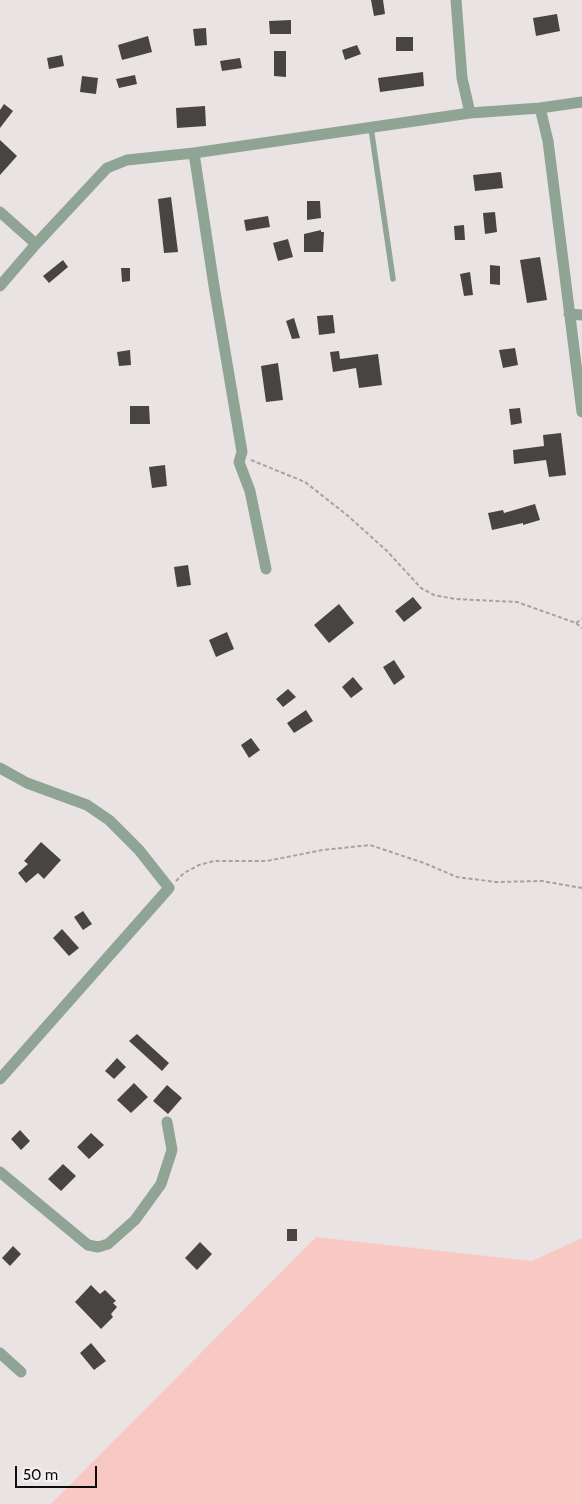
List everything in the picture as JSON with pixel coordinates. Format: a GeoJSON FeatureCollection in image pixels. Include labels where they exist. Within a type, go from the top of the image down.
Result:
{"type":"FeatureCollection","features":[{"type":"Feature","properties":{"kind":"street"},"geometry":{"type":"LineString","coordinates":[[456,0],[462,78],[470,113]]}},
{"type":"Feature","properties":{"kind":"street"},"geometry":{"type":"LineString","coordinates":[[0,286],[36,244],[107,168],[127,160],[194,153],[470,113],[540,108],[582,102]]}},
{"type":"Feature","properties":{"kind":"street"},"geometry":{"type":"LineString","coordinates":[[540,108],[548,141],[582,412]]}},
{"type":"Feature","properties":{"kind":"street"},"geometry":{"type":"LineString","coordinates":[[194,153],[242,452],[239,462],[250,491],[266,569]]}},
{"type":"Feature","properties":{"kind":"street"},"geometry":{"type":"LineString","coordinates":[[0,212],[36,244]]}},
{"type":"Feature","properties":{"kind":"street"},"geometry":{"type":"LineString","coordinates":[[569,314],[582,315]]}},
{"type":"Feature","properties":{"kind":"street"},"geometry":{"type":"LineString","coordinates":[[0,768],[27,783],[87,805],[109,820],[139,850],[169,888],[0,1079]]}},
{"type":"Feature","properties":{"kind":"street"},"geometry":{"type":"LineString","coordinates":[[0,1172],[88,1245],[98,1247],[108,1244],[135,1220],[161,1184],[172,1150],[167,1122]]}},
{"type":"Feature","properties":{"kind":"street"},"geometry":{"type":"LineString","coordinates":[[0,1352],[22,1372]]}},
{"type":"Feature","properties":{"kind":"lane"},"geometry":{"type":"LineString","coordinates":[[371,128],[393,279]]}},
{"type":"Feature","properties":{"kind":"path"},"geometry":{"type":"LineString","coordinates":[[242,452],[248,458],[305,482],[319,492],[387,551],[421,588],[434,595],[455,599],[517,602],[576,623],[582,628]]}},
{"type":"Feature","properties":{"kind":"path"},"geometry":{"type":"LineString","coordinates":[[576,623],[582,619]]}},
{"type":"Feature","properties":{"kind":"path"},"geometry":{"type":"LineString","coordinates":[[169,888],[184,873],[199,864],[267,861],[322,850],[370,845],[424,863],[457,877],[496,882],[542,882],[582,888]]}},
{"type":"Feature","properties":{"kind":"shaded area"},"geometry":{"type":"Polygon","coordinates":[[[316,1237],[532,1261],[582,1238],[582,1504],[51,1504],[316,1237]]]}},
{"type":"Feature","properties":{"kind":"building"},"geometry":{"type":"Polygon","coordinates":[[[371,0],[383,0],[385,14],[374,16],[371,0]]]}},
{"type":"Feature","properties":{"kind":"building"},"geometry":{"type":"Polygon","coordinates":[[[557,14],[560,31],[536,36],[533,18],[557,14]]]}},
{"type":"Feature","properties":{"kind":"building"},"geometry":{"type":"Polygon","coordinates":[[[291,20],[291,34],[270,34],[269,21],[291,20]]]}},
{"type":"Feature","properties":{"kind":"building"},"geometry":{"type":"Polygon","coordinates":[[[206,28],[207,45],[195,46],[193,29],[206,28]]]}},
{"type":"Feature","properties":{"kind":"building"},"geometry":{"type":"Polygon","coordinates":[[[148,36],[152,52],[122,60],[118,45],[148,36]]]}},
{"type":"Feature","properties":{"kind":"building"},"geometry":{"type":"Polygon","coordinates":[[[396,37],[413,37],[413,51],[396,51],[396,37]]]}},
{"type":"Feature","properties":{"kind":"building"},"geometry":{"type":"Polygon","coordinates":[[[357,45],[361,54],[345,60],[342,50],[357,45]]]}},
{"type":"Feature","properties":{"kind":"building"},"geometry":{"type":"Polygon","coordinates":[[[274,51],[286,51],[286,77],[274,76],[274,51]]]}},
{"type":"Feature","properties":{"kind":"building"},"geometry":{"type":"Polygon","coordinates":[[[62,55],[64,66],[49,69],[47,58],[62,55]]]}},
{"type":"Feature","properties":{"kind":"building"},"geometry":{"type":"Polygon","coordinates":[[[240,58],[242,68],[222,71],[220,61],[240,58]]]}},
{"type":"Feature","properties":{"kind":"building"},"geometry":{"type":"Polygon","coordinates":[[[423,72],[424,86],[380,92],[378,78],[423,72]]]}},
{"type":"Feature","properties":{"kind":"building"},"geometry":{"type":"Polygon","coordinates":[[[135,75],[137,84],[119,88],[116,79],[135,75]]]}},
{"type":"Feature","properties":{"kind":"building"},"geometry":{"type":"Polygon","coordinates":[[[82,76],[98,78],[96,94],[80,92],[82,76]]]}},
{"type":"Feature","properties":{"kind":"building"},"geometry":{"type":"Polygon","coordinates":[[[4,104],[13,111],[0,128],[0,110],[4,104]]]}},
{"type":"Feature","properties":{"kind":"building"},"geometry":{"type":"Polygon","coordinates":[[[205,106],[206,126],[177,128],[176,108],[205,106]]]}},
{"type":"Feature","properties":{"kind":"building"},"geometry":{"type":"Polygon","coordinates":[[[0,140],[17,156],[0,175],[0,140]]]}},
{"type":"Feature","properties":{"kind":"building"},"geometry":{"type":"Polygon","coordinates":[[[501,172],[503,188],[475,191],[473,175],[501,172]]]}},
{"type":"Feature","properties":{"kind":"building"},"geometry":{"type":"Polygon","coordinates":[[[171,197],[178,252],[164,253],[158,199],[171,197]]]}},
{"type":"Feature","properties":{"kind":"building"},"geometry":{"type":"Polygon","coordinates":[[[307,201],[320,201],[321,218],[307,220],[307,201]]]}},
{"type":"Feature","properties":{"kind":"building"},"geometry":{"type":"Polygon","coordinates":[[[495,212],[497,232],[485,234],[483,213],[495,212]]]}},
{"type":"Feature","properties":{"kind":"building"},"geometry":{"type":"Polygon","coordinates":[[[268,216],[270,227],[246,231],[244,220],[268,216]]]}},
{"type":"Feature","properties":{"kind":"building"},"geometry":{"type":"Polygon","coordinates":[[[464,225],[465,240],[455,240],[454,226],[464,225]]]}},
{"type":"Feature","properties":{"kind":"building"},"geometry":{"type":"Polygon","coordinates":[[[321,230],[321,232],[324,232],[323,252],[304,252],[304,234],[321,230]]]}},
{"type":"Feature","properties":{"kind":"building"},"geometry":{"type":"Polygon","coordinates":[[[288,239],[293,257],[278,261],[273,243],[288,239]]]}},
{"type":"Feature","properties":{"kind":"building"},"geometry":{"type":"Polygon","coordinates":[[[540,257],[547,300],[527,303],[520,260],[540,257]]]}},
{"type":"Feature","properties":{"kind":"building"},"geometry":{"type":"Polygon","coordinates":[[[63,260],[68,267],[49,283],[43,276],[63,260]]]}},
{"type":"Feature","properties":{"kind":"building"},"geometry":{"type":"Polygon","coordinates":[[[490,265],[500,266],[500,285],[490,284],[490,265]]]}},
{"type":"Feature","properties":{"kind":"building"},"geometry":{"type":"Polygon","coordinates":[[[121,268],[130,268],[130,281],[122,282],[121,268]]]}},
{"type":"Feature","properties":{"kind":"building"},"geometry":{"type":"Polygon","coordinates":[[[470,272],[473,295],[464,296],[460,274],[470,272]]]}},
{"type":"Feature","properties":{"kind":"building"},"geometry":{"type":"Polygon","coordinates":[[[333,315],[335,333],[319,335],[317,316],[333,315]]]}},
{"type":"Feature","properties":{"kind":"building"},"geometry":{"type":"Polygon","coordinates":[[[294,318],[300,338],[292,339],[286,321],[294,318]]]}},
{"type":"Feature","properties":{"kind":"building"},"geometry":{"type":"Polygon","coordinates":[[[515,348],[518,365],[503,368],[499,350],[515,348]]]}},
{"type":"Feature","properties":{"kind":"building"},"geometry":{"type":"Polygon","coordinates":[[[130,350],[131,365],[119,366],[117,352],[130,350]]]}},
{"type":"Feature","properties":{"kind":"building"},"geometry":{"type":"Polygon","coordinates":[[[339,351],[340,359],[378,354],[382,385],[359,388],[356,368],[333,372],[330,352],[339,351]]]}},
{"type":"Feature","properties":{"kind":"building"},"geometry":{"type":"Polygon","coordinates":[[[278,363],[283,400],[266,402],[261,366],[278,363]]]}},
{"type":"Feature","properties":{"kind":"building"},"geometry":{"type":"Polygon","coordinates":[[[130,406],[149,406],[150,424],[130,424],[130,406]]]}},
{"type":"Feature","properties":{"kind":"building"},"geometry":{"type":"Polygon","coordinates":[[[520,408],[522,423],[511,425],[509,409],[520,408]]]}},
{"type":"Feature","properties":{"kind":"building"},"geometry":{"type":"Polygon","coordinates":[[[561,433],[566,475],[549,477],[546,460],[514,464],[513,450],[544,446],[543,435],[561,433]]]}},
{"type":"Feature","properties":{"kind":"building"},"geometry":{"type":"Polygon","coordinates":[[[165,465],[167,486],[152,488],[149,467],[165,465]]]}},
{"type":"Feature","properties":{"kind":"building"},"geometry":{"type":"Polygon","coordinates":[[[535,504],[540,520],[492,530],[488,513],[503,510],[504,513],[535,504]]]}},
{"type":"Feature","properties":{"kind":"building"},"geometry":{"type":"Polygon","coordinates":[[[188,565],[191,585],[177,587],[174,567],[188,565]]]}},
{"type":"Feature","properties":{"kind":"building"},"geometry":{"type":"Polygon","coordinates":[[[413,597],[422,608],[404,622],[395,611],[413,597]]]}},
{"type":"Feature","properties":{"kind":"building"},"geometry":{"type":"Polygon","coordinates":[[[339,604],[354,623],[329,643],[314,625],[339,604]]]}},
{"type":"Feature","properties":{"kind":"building"},"geometry":{"type":"Polygon","coordinates":[[[227,632],[234,649],[216,657],[209,640],[227,632]]]}},
{"type":"Feature","properties":{"kind":"building"},"geometry":{"type":"Polygon","coordinates":[[[394,660],[405,677],[394,685],[383,667],[394,660]]]}},
{"type":"Feature","properties":{"kind":"building"},"geometry":{"type":"Polygon","coordinates":[[[353,677],[363,689],[351,698],[342,687],[353,677]]]}},
{"type":"Feature","properties":{"kind":"building"},"geometry":{"type":"Polygon","coordinates":[[[288,689],[296,697],[283,707],[276,699],[288,689]]]}},
{"type":"Feature","properties":{"kind":"building"},"geometry":{"type":"Polygon","coordinates":[[[306,710],[313,721],[294,733],[287,723],[306,710]]]}},
{"type":"Feature","properties":{"kind":"building"},"geometry":{"type":"Polygon","coordinates":[[[251,738],[260,750],[249,758],[241,745],[251,738]]]}},
{"type":"Feature","properties":{"kind":"building"},"geometry":{"type":"Polygon","coordinates":[[[41,842],[61,860],[44,879],[38,873],[26,883],[18,873],[28,864],[24,861],[41,842]]]}},
{"type":"Feature","properties":{"kind":"building"},"geometry":{"type":"Polygon","coordinates":[[[83,911],[92,924],[83,930],[74,917],[83,911]]]}},
{"type":"Feature","properties":{"kind":"building"},"geometry":{"type":"Polygon","coordinates":[[[62,929],[79,948],[69,956],[53,938],[62,929]]]}},
{"type":"Feature","properties":{"kind":"building"},"geometry":{"type":"Polygon","coordinates":[[[137,1034],[169,1063],[162,1071],[129,1041],[137,1034]]]}},
{"type":"Feature","properties":{"kind":"building"},"geometry":{"type":"Polygon","coordinates":[[[117,1058],[126,1067],[114,1079],[105,1071],[117,1058]]]}},
{"type":"Feature","properties":{"kind":"building"},"geometry":{"type":"Polygon","coordinates":[[[134,1083],[148,1097],[131,1113],[117,1100],[134,1083]]]}},
{"type":"Feature","properties":{"kind":"building"},"geometry":{"type":"Polygon","coordinates":[[[167,1085],[182,1098],[168,1114],[153,1101],[167,1085]]]}},
{"type":"Feature","properties":{"kind":"building"},"geometry":{"type":"Polygon","coordinates":[[[20,1130],[30,1141],[21,1150],[11,1139],[20,1130]]]}},
{"type":"Feature","properties":{"kind":"building"},"geometry":{"type":"Polygon","coordinates":[[[91,1133],[104,1145],[89,1159],[77,1147],[91,1133]]]}},
{"type":"Feature","properties":{"kind":"building"},"geometry":{"type":"Polygon","coordinates":[[[63,1164],[76,1176],[61,1191],[48,1179],[63,1164]]]}},
{"type":"Feature","properties":{"kind":"building"},"geometry":{"type":"Polygon","coordinates":[[[287,1229],[297,1229],[297,1241],[287,1241],[287,1229]]]}},
{"type":"Feature","properties":{"kind":"building"},"geometry":{"type":"Polygon","coordinates":[[[200,1242],[212,1254],[197,1270],[185,1258],[200,1242]]]}},
{"type":"Feature","properties":{"kind":"building"},"geometry":{"type":"Polygon","coordinates":[[[13,1246],[21,1254],[10,1266],[2,1258],[13,1246]]]}},
{"type":"Feature","properties":{"kind":"building"},"geometry":{"type":"Polygon","coordinates":[[[91,1285],[100,1294],[105,1290],[116,1301],[113,1303],[117,1307],[111,1314],[113,1317],[101,1329],[75,1302],[91,1285]]]}},
{"type":"Feature","properties":{"kind":"building"},"geometry":{"type":"Polygon","coordinates":[[[91,1343],[106,1361],[94,1370],[80,1353],[91,1343]]]}}]}
